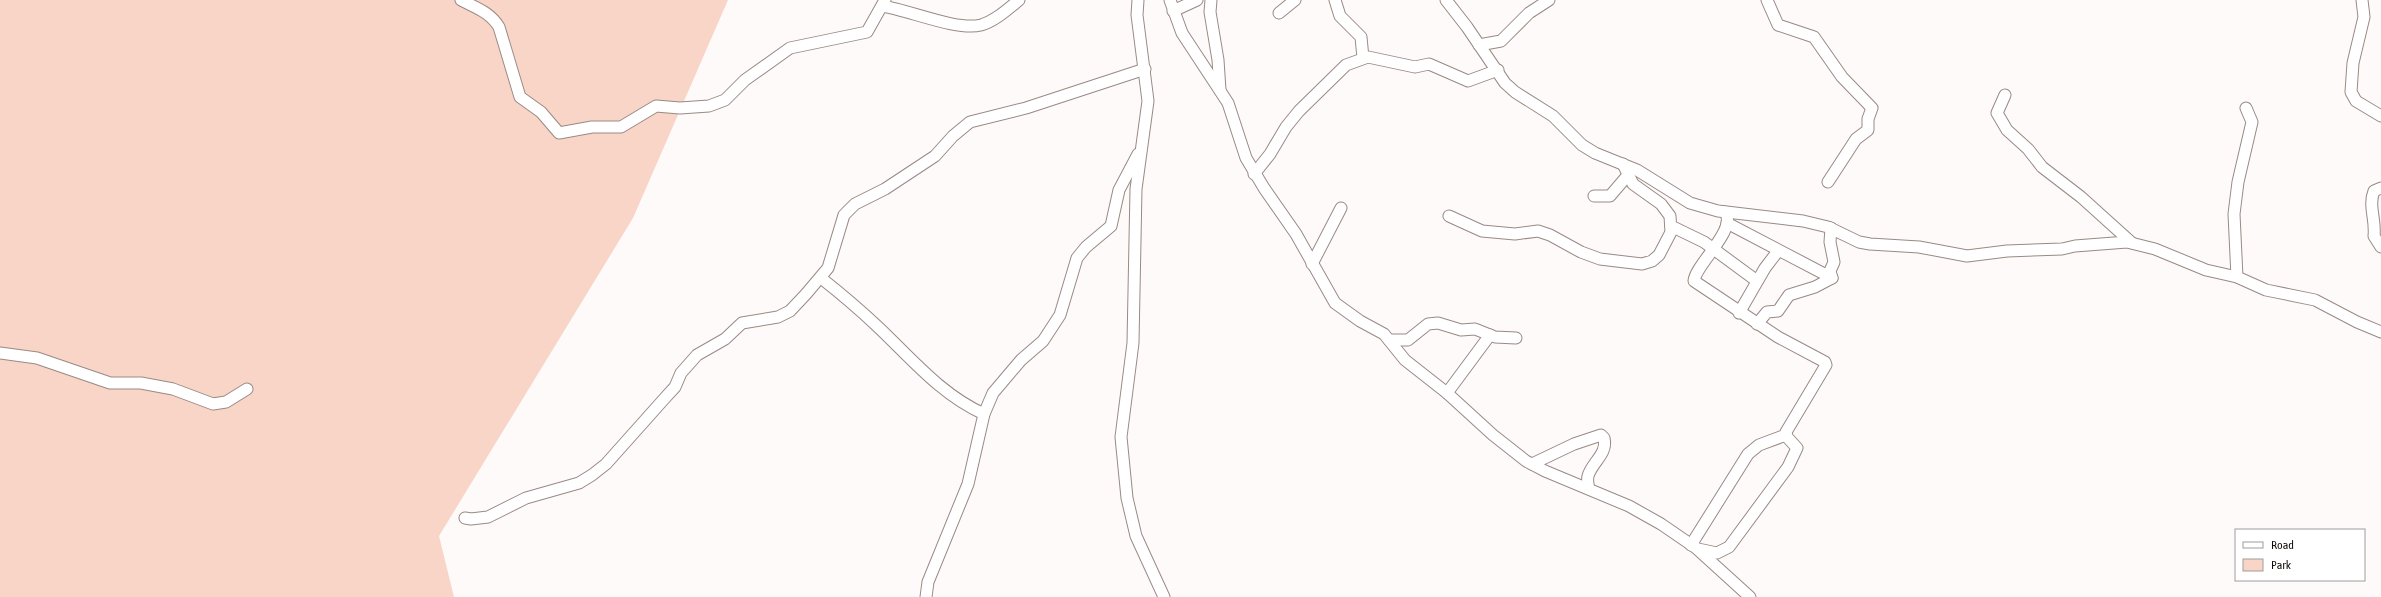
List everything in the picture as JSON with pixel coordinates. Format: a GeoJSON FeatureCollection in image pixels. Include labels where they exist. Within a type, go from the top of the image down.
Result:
{"type":"FeatureCollection","features":[{"type":"Feature","properties":{"kind":"street"},"geometry":{"type":"LineString","coordinates":[[461,0],[494,18],[499,27],[520,97],[541,112],[559,133],[564,134],[592,127],[621,127],[656,106],[692,108],[723,101],[744,80],[790,48],[867,32],[884,3],[959,25],[974,26],[996,17],[1019,0]]}},
{"type":"Feature","properties":{"kind":"street"},"geometry":{"type":"LineString","coordinates":[[1138,0],[1137,15],[1148,102],[1136,197],[1134,343],[1122,418],[1121,437],[1126,498],[1136,536],[1164,597]]}},
{"type":"Feature","properties":{"kind":"street"},"geometry":{"type":"LineString","coordinates":[[1197,0],[1171,6],[1193,51],[1220,90],[1233,114],[1242,150],[1254,174],[1296,234],[1335,303],[1360,321],[1379,330],[1405,360],[1447,393],[1493,434],[1532,464],[1629,506],[1694,546],[1712,553],[1723,552],[1747,525],[1795,456],[1797,446],[1786,435]]}},
{"type":"Feature","properties":{"kind":"street"},"geometry":{"type":"LineString","coordinates":[[1211,0],[1210,12],[1218,60],[1220,90]]}},
{"type":"Feature","properties":{"kind":"street"},"geometry":{"type":"LineString","coordinates":[[1279,13],[1294,0]]}},
{"type":"Feature","properties":{"kind":"street"},"geometry":{"type":"LineString","coordinates":[[1335,0],[1340,16],[1361,37],[1363,58]]}},
{"type":"Feature","properties":{"kind":"street"},"geometry":{"type":"LineString","coordinates":[[1446,0],[1506,83],[1515,92],[1553,116],[1582,145],[1637,170],[1690,203],[1725,212],[1803,221],[1831,228],[1860,242],[1870,244],[1919,247],[1967,256],[2018,250],[2062,249],[2074,246],[2132,243],[2156,250],[2206,270],[2237,277],[2273,292],[2314,300],[2357,322],[2381,332]]}},
{"type":"Feature","properties":{"kind":"street"},"geometry":{"type":"LineString","coordinates":[[1479,45],[1501,41],[1529,13],[1549,0]]}},
{"type":"Feature","properties":{"kind":"street"},"geometry":{"type":"LineString","coordinates":[[1767,0],[1778,25],[1814,37],[1842,77],[1872,108],[1868,119],[1868,130],[1856,139],[1828,182]]}},
{"type":"Feature","properties":{"kind":"street"},"geometry":{"type":"LineString","coordinates":[[2362,0],[2364,17],[2353,63],[2351,92],[2356,101],[2381,116]]}},
{"type":"Feature","properties":{"kind":"street"},"geometry":{"type":"LineString","coordinates":[[1254,174],[1270,154],[1286,127],[1299,110],[1346,64],[1363,58],[1373,57],[1415,67],[1434,65],[1446,72],[1468,81],[1498,70]]}},
{"type":"Feature","properties":{"kind":"street"},"geometry":{"type":"LineString","coordinates":[[465,518],[471,520],[488,517],[526,498],[579,483],[592,475],[606,464],[664,400],[675,387],[681,373],[697,355],[725,339],[742,323],[765,321],[790,311],[821,278],[830,262],[844,215],[849,208],[885,189],[930,160],[966,125],[1145,69]]}},
{"type":"Feature","properties":{"kind":"street"},"geometry":{"type":"LineString","coordinates":[[2005,95],[1997,113],[2007,130],[2028,149],[2042,167],[2081,197],[2132,243]]}},
{"type":"Feature","properties":{"kind":"street"},"geometry":{"type":"LineString","coordinates":[[2237,277],[2234,214],[2238,182],[2252,122],[2251,115],[2246,108]]}},
{"type":"Feature","properties":{"kind":"street"},"geometry":{"type":"LineString","coordinates":[[926,597],[928,582],[968,484],[984,414],[993,393],[1021,360],[1042,341],[1060,315],[1077,258],[1086,247],[1111,226],[1119,190],[1141,148]]}},
{"type":"Feature","properties":{"kind":"street"},"geometry":{"type":"LineString","coordinates":[[1449,216],[1482,231],[1515,234],[1538,231],[1550,234],[1581,252],[1600,259],[1642,264],[1652,261],[1659,255],[1666,243],[1672,226],[1667,210],[1633,184],[1623,164]]}},
{"type":"Feature","properties":{"kind":"street"},"geometry":{"type":"LineString","coordinates":[[1594,196],[1610,196],[1628,175]]}},
{"type":"Feature","properties":{"kind":"street"},"geometry":{"type":"LineString","coordinates":[[2381,188],[2374,191],[2371,204],[2376,223],[2374,236],[2381,247]]}},
{"type":"Feature","properties":{"kind":"street"},"geometry":{"type":"LineString","coordinates":[[1312,264],[1341,208]]}},
{"type":"Feature","properties":{"kind":"street"},"geometry":{"type":"LineString","coordinates":[[1694,546],[1748,454],[1759,444],[1786,435],[1793,419],[1825,370],[1826,364],[1739,313],[1694,282],[1694,278],[1714,249],[1726,223],[1728,218],[1725,212]]}},
{"type":"Feature","properties":{"kind":"street"},"geometry":{"type":"LineString","coordinates":[[1726,223],[1832,278]]}},
{"type":"Feature","properties":{"kind":"street"},"geometry":{"type":"LineString","coordinates":[[1672,226],[1714,249],[1757,281]]}},
{"type":"Feature","properties":{"kind":"street"},"geometry":{"type":"LineString","coordinates":[[1831,228],[1830,242],[1834,262],[1830,271],[1832,278]]}},
{"type":"Feature","properties":{"kind":"street"},"geometry":{"type":"LineString","coordinates":[[1739,313],[1757,281],[1778,251]]}},
{"type":"Feature","properties":{"kind":"street"},"geometry":{"type":"LineString","coordinates":[[821,278],[876,325],[944,390],[969,408],[984,414]]}},
{"type":"Feature","properties":{"kind":"street"},"geometry":{"type":"LineString","coordinates":[[1757,324],[1768,312],[1778,311],[1789,295],[1815,287],[1832,278]]}},
{"type":"Feature","properties":{"kind":"street"},"geometry":{"type":"LineString","coordinates":[[1389,340],[1408,340],[1431,323],[1438,323],[1460,330],[1475,329],[1502,338],[1516,338]]}},
{"type":"Feature","properties":{"kind":"street"},"geometry":{"type":"LineString","coordinates":[[1447,393],[1490,335]]}},
{"type":"Feature","properties":{"kind":"street"},"geometry":{"type":"LineString","coordinates":[[0,353],[36,358],[110,383],[129,382],[160,386],[213,404],[226,402],[247,389]]}},
{"type":"Feature","properties":{"kind":"street"},"geometry":{"type":"LineString","coordinates":[[1532,464],[1574,444],[1601,435],[1604,438],[1604,445],[1599,460],[1588,476],[1589,489]]}},
{"type":"Feature","properties":{"kind":"street"},"geometry":{"type":"LineString","coordinates":[[1694,546],[1750,597]]}},
{"type":"Feature","properties":{"kind":"green space"},"geometry":{"type":"Polygon","coordinates":[[[0,0],[728,0],[633,218],[439,536],[454,597],[0,597],[0,0]]]}}]}
